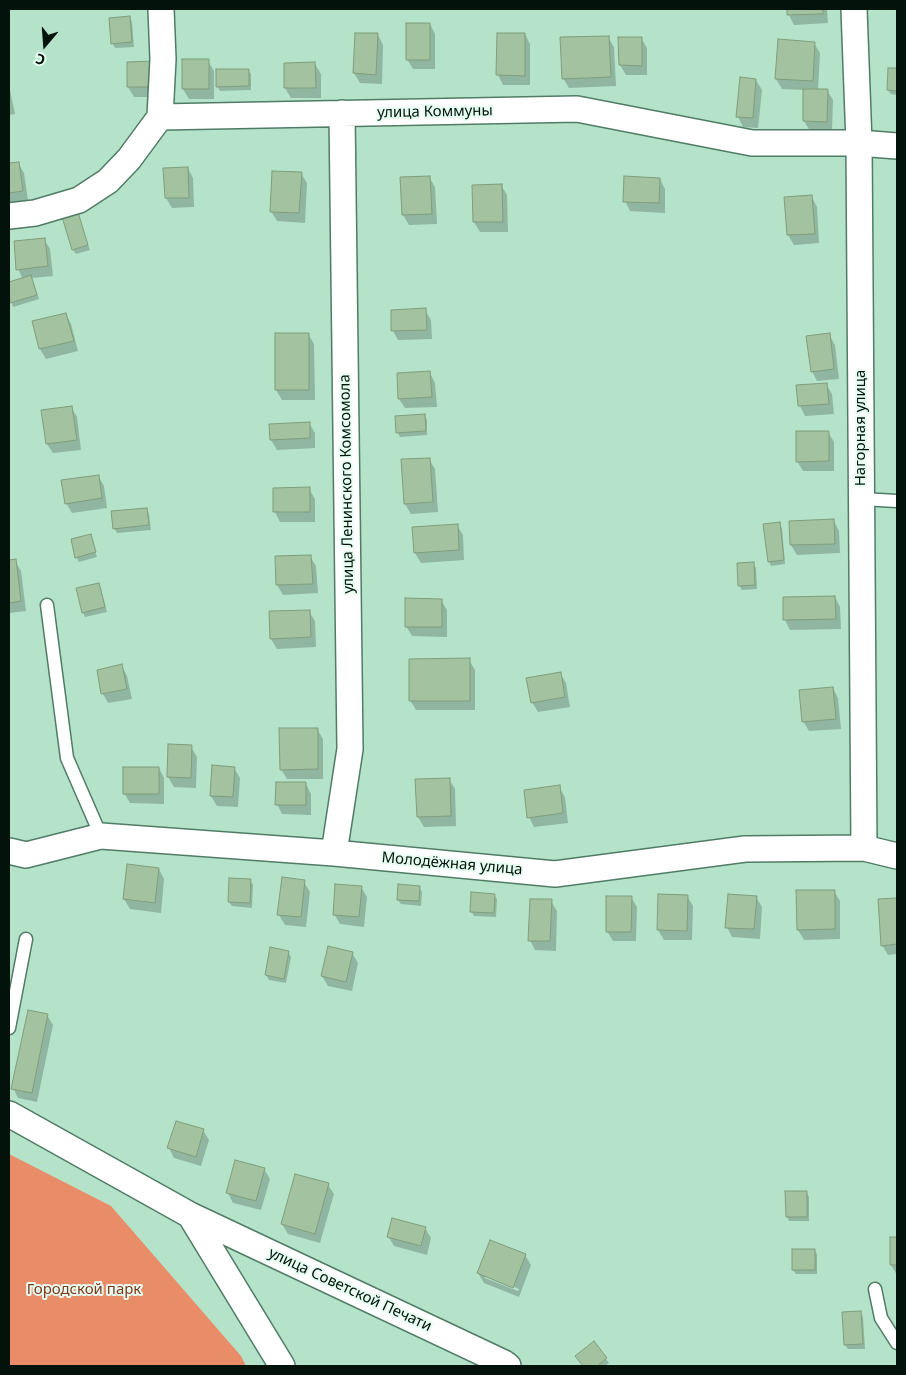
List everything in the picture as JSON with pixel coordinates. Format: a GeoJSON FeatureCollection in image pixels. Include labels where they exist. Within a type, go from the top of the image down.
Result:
{"type":"FeatureCollection","features":[{"type":"Feature","properties":{"kind":"street"},"geometry":{"type":"LineString","coordinates":[[9,216],[35,213],[79,200],[108,181],[128,159],[160,116],[163,59],[161,9]]}},
{"type":"Feature","properties":{"kind":"street","name":"Нагорная улица"},"geometry":{"type":"LineString","coordinates":[[854,9],[859,144],[864,848]]}},
{"type":"Feature","properties":{"kind":"street","name":"улица Коммуны"},"geometry":{"type":"LineString","coordinates":[[160,116],[577,109],[752,143],[897,146]]}},
{"type":"Feature","properties":{"kind":"street","name":"улица Ленинского Комсомола"},"geometry":{"type":"LineString","coordinates":[[334,854],[350,749],[342,113]]}},
{"type":"Feature","properties":{"kind":"street","name":"Молодёжная улица"},"geometry":{"type":"LineString","coordinates":[[9,851],[26,855],[101,836],[555,874],[746,849],[864,848],[897,856]]}},
{"type":"Feature","properties":{"kind":"street","name":"улица Советской Печати"},"geometry":{"type":"LineString","coordinates":[[9,1114],[190,1215],[508,1366]]}},
{"type":"Feature","properties":{"kind":"street"},"geometry":{"type":"LineString","coordinates":[[190,1215],[282,1366]]}},
{"type":"Feature","properties":{"kind":"lane"},"geometry":{"type":"LineString","coordinates":[[861,499],[897,501]]}},
{"type":"Feature","properties":{"kind":"lane"},"geometry":{"type":"LineString","coordinates":[[47,605],[67,758],[101,836]]}},
{"type":"Feature","properties":{"kind":"lane"},"geometry":{"type":"LineString","coordinates":[[9,1028],[26,939]]}},
{"type":"Feature","properties":{"kind":"lane"},"geometry":{"type":"LineString","coordinates":[[875,1289],[881,1318],[897,1343]]}},
{"type":"Feature","properties":{"kind":"green space","name":"Городской парк"},"geometry":{"type":"Polygon","coordinates":[[[9,1154],[111,1206],[241,1356],[246,1366],[9,1366],[9,1154]]]}},
{"type":"Feature","properties":{"kind":"building"},"geometry":{"type":"Polygon","coordinates":[[[787,9],[823,9],[823,14],[787,15],[787,9]]]}},
{"type":"Feature","properties":{"kind":"building"},"geometry":{"type":"Polygon","coordinates":[[[130,16],[132,42],[111,44],[109,18],[130,16]]]}},
{"type":"Feature","properties":{"kind":"building"},"geometry":{"type":"Polygon","coordinates":[[[406,23],[430,23],[430,60],[406,60],[406,23]]]}},
{"type":"Feature","properties":{"kind":"building"},"geometry":{"type":"Polygon","coordinates":[[[355,33],[378,33],[376,75],[353,73],[355,33]]]}},
{"type":"Feature","properties":{"kind":"building"},"geometry":{"type":"Polygon","coordinates":[[[497,33],[525,33],[525,76],[496,75],[497,33]]]}},
{"type":"Feature","properties":{"kind":"building"},"geometry":{"type":"Polygon","coordinates":[[[609,36],[611,77],[562,79],[560,37],[609,36]]]}},
{"type":"Feature","properties":{"kind":"building"},"geometry":{"type":"Polygon","coordinates":[[[618,37],[642,37],[642,66],[619,65],[618,37]]]}},
{"type":"Feature","properties":{"kind":"building"},"geometry":{"type":"Polygon","coordinates":[[[778,39],[815,42],[813,81],[775,79],[778,39]]]}},
{"type":"Feature","properties":{"kind":"building"},"geometry":{"type":"Polygon","coordinates":[[[182,59],[209,59],[209,89],[182,89],[182,59]]]}},
{"type":"Feature","properties":{"kind":"building"},"geometry":{"type":"Polygon","coordinates":[[[153,61],[154,87],[127,87],[127,62],[153,61]]]}},
{"type":"Feature","properties":{"kind":"building"},"geometry":{"type":"Polygon","coordinates":[[[315,62],[316,88],[284,88],[284,63],[315,62]]]}},
{"type":"Feature","properties":{"kind":"building"},"geometry":{"type":"Polygon","coordinates":[[[888,68],[897,68],[897,91],[887,90],[888,68]]]}},
{"type":"Feature","properties":{"kind":"building"},"geometry":{"type":"Polygon","coordinates":[[[216,69],[249,69],[249,86],[216,87],[216,69]]]}},
{"type":"Feature","properties":{"kind":"building"},"geometry":{"type":"Polygon","coordinates":[[[740,77],[756,79],[753,118],[736,117],[740,77]]]}},
{"type":"Feature","properties":{"kind":"building"},"geometry":{"type":"Polygon","coordinates":[[[803,89],[828,89],[827,122],[803,121],[803,89]]]}},
{"type":"Feature","properties":{"kind":"building"},"geometry":{"type":"Polygon","coordinates":[[[19,162],[23,191],[9,193],[9,163],[19,162]]]}},
{"type":"Feature","properties":{"kind":"building"},"geometry":{"type":"Polygon","coordinates":[[[188,167],[189,198],[165,198],[163,168],[188,167]]]}},
{"type":"Feature","properties":{"kind":"building"},"geometry":{"type":"Polygon","coordinates":[[[272,171],[302,172],[299,213],[270,212],[272,171]]]}},
{"type":"Feature","properties":{"kind":"building"},"geometry":{"type":"Polygon","coordinates":[[[430,176],[432,214],[402,215],[400,177],[430,176]]]}},
{"type":"Feature","properties":{"kind":"building"},"geometry":{"type":"Polygon","coordinates":[[[624,176],[660,178],[659,203],[623,202],[624,176]]]}},
{"type":"Feature","properties":{"kind":"building"},"geometry":{"type":"Polygon","coordinates":[[[502,184],[503,222],[473,222],[472,185],[502,184]]]}},
{"type":"Feature","properties":{"kind":"building"},"geometry":{"type":"Polygon","coordinates":[[[812,195],[815,234],[787,235],[784,197],[812,195]]]}},
{"type":"Feature","properties":{"kind":"building"},"geometry":{"type":"Polygon","coordinates":[[[78,212],[88,245],[72,250],[62,217],[78,212]]]}},
{"type":"Feature","properties":{"kind":"building"},"geometry":{"type":"Polygon","coordinates":[[[45,238],[48,266],[16,270],[14,241],[45,238]]]}},
{"type":"Feature","properties":{"kind":"building"},"geometry":{"type":"Polygon","coordinates":[[[31,275],[37,295],[10,303],[9,282],[31,275]]]}},
{"type":"Feature","properties":{"kind":"building"},"geometry":{"type":"Polygon","coordinates":[[[426,308],[427,330],[391,331],[391,310],[426,308]]]}},
{"type":"Feature","properties":{"kind":"building"},"geometry":{"type":"Polygon","coordinates":[[[66,313],[74,341],[39,349],[32,321],[66,313]]]}},
{"type":"Feature","properties":{"kind":"building"},"geometry":{"type":"Polygon","coordinates":[[[275,333],[309,333],[309,390],[275,390],[275,333]]]}},
{"type":"Feature","properties":{"kind":"building"},"geometry":{"type":"Polygon","coordinates":[[[830,333],[834,369],[811,372],[806,336],[830,333]]]}},
{"type":"Feature","properties":{"kind":"building"},"geometry":{"type":"Polygon","coordinates":[[[430,371],[432,397],[398,399],[397,373],[430,371]]]}},
{"type":"Feature","properties":{"kind":"building"},"geometry":{"type":"Polygon","coordinates":[[[827,383],[829,404],[798,406],[796,385],[827,383]]]}},
{"type":"Feature","properties":{"kind":"building"},"geometry":{"type":"Polygon","coordinates":[[[72,406],[77,440],[46,444],[41,410],[72,406]]]}},
{"type":"Feature","properties":{"kind":"building"},"geometry":{"type":"Polygon","coordinates":[[[425,414],[426,431],[396,433],[395,416],[425,414]]]}},
{"type":"Feature","properties":{"kind":"building"},"geometry":{"type":"Polygon","coordinates":[[[310,422],[310,438],[270,440],[269,424],[310,422]]]}},
{"type":"Feature","properties":{"kind":"building"},"geometry":{"type":"Polygon","coordinates":[[[796,431],[829,431],[829,461],[796,462],[796,431]]]}},
{"type":"Feature","properties":{"kind":"building"},"geometry":{"type":"Polygon","coordinates":[[[430,458],[433,502],[404,504],[401,459],[430,458]]]}},
{"type":"Feature","properties":{"kind":"building"},"geometry":{"type":"Polygon","coordinates":[[[99,475],[102,498],[65,504],[61,480],[99,475]]]}},
{"type":"Feature","properties":{"kind":"building"},"geometry":{"type":"Polygon","coordinates":[[[310,487],[310,512],[273,512],[273,488],[310,487]]]}},
{"type":"Feature","properties":{"kind":"building"},"geometry":{"type":"Polygon","coordinates":[[[147,508],[149,525],[113,529],[111,511],[147,508]]]}},
{"type":"Feature","properties":{"kind":"building"},"geometry":{"type":"Polygon","coordinates":[[[834,519],[835,544],[790,545],[789,521],[834,519]]]}},
{"type":"Feature","properties":{"kind":"building"},"geometry":{"type":"Polygon","coordinates":[[[780,522],[784,560],[768,562],[763,524],[780,522]]]}},
{"type":"Feature","properties":{"kind":"building"},"geometry":{"type":"Polygon","coordinates":[[[458,524],[459,550],[414,553],[412,527],[458,524]]]}},
{"type":"Feature","properties":{"kind":"building"},"geometry":{"type":"Polygon","coordinates":[[[91,534],[96,552],[75,558],[71,539],[91,534]]]}},
{"type":"Feature","properties":{"kind":"building"},"geometry":{"type":"Polygon","coordinates":[[[311,555],[313,584],[276,585],[275,556],[311,555]]]}},
{"type":"Feature","properties":{"kind":"building"},"geometry":{"type":"Polygon","coordinates":[[[16,559],[21,601],[9,603],[9,560],[16,559]]]}},
{"type":"Feature","properties":{"kind":"building"},"geometry":{"type":"Polygon","coordinates":[[[754,562],[755,585],[738,586],[737,563],[754,562]]]}},
{"type":"Feature","properties":{"kind":"building"},"geometry":{"type":"Polygon","coordinates":[[[99,583],[105,607],[82,613],[76,588],[99,583]]]}},
{"type":"Feature","properties":{"kind":"building"},"geometry":{"type":"Polygon","coordinates":[[[835,596],[836,619],[783,620],[783,597],[835,596]]]}},
{"type":"Feature","properties":{"kind":"building"},"geometry":{"type":"Polygon","coordinates":[[[405,598],[442,599],[442,627],[405,627],[405,598]]]}},
{"type":"Feature","properties":{"kind":"building"},"geometry":{"type":"Polygon","coordinates":[[[310,610],[311,637],[270,639],[269,611],[310,610]]]}},
{"type":"Feature","properties":{"kind":"building"},"geometry":{"type":"Polygon","coordinates":[[[470,658],[470,701],[409,701],[409,659],[470,658]]]}},
{"type":"Feature","properties":{"kind":"building"},"geometry":{"type":"Polygon","coordinates":[[[122,664],[127,689],[101,694],[97,670],[122,664]]]}},
{"type":"Feature","properties":{"kind":"building"},"geometry":{"type":"Polygon","coordinates":[[[561,672],[565,697],[531,703],[526,678],[561,672]]]}},
{"type":"Feature","properties":{"kind":"building"},"geometry":{"type":"Polygon","coordinates":[[[833,687],[836,719],[802,722],[799,690],[833,687]]]}},
{"type":"Feature","properties":{"kind":"building"},"geometry":{"type":"Polygon","coordinates":[[[279,728],[318,728],[318,769],[280,770],[279,728]]]}},
{"type":"Feature","properties":{"kind":"building"},"geometry":{"type":"Polygon","coordinates":[[[168,744],[192,745],[191,778],[167,777],[168,744]]]}},
{"type":"Feature","properties":{"kind":"building"},"geometry":{"type":"Polygon","coordinates":[[[212,765],[235,767],[233,797],[210,796],[212,765]]]}},
{"type":"Feature","properties":{"kind":"building"},"geometry":{"type":"Polygon","coordinates":[[[123,767],[159,767],[159,794],[123,794],[123,767]]]}},
{"type":"Feature","properties":{"kind":"building"},"geometry":{"type":"Polygon","coordinates":[[[450,778],[451,816],[417,817],[415,779],[450,778]]]}},
{"type":"Feature","properties":{"kind":"building"},"geometry":{"type":"Polygon","coordinates":[[[276,782],[306,782],[306,805],[275,805],[276,782]]]}},
{"type":"Feature","properties":{"kind":"building"},"geometry":{"type":"Polygon","coordinates":[[[560,785],[563,813],[527,818],[524,790],[560,785]]]}},
{"type":"Feature","properties":{"kind":"building"},"geometry":{"type":"Polygon","coordinates":[[[127,864],[159,868],[155,903],[123,899],[127,864]]]}},
{"type":"Feature","properties":{"kind":"building"},"geometry":{"type":"Polygon","coordinates":[[[282,877],[305,880],[301,917],[277,915],[282,877]]]}},
{"type":"Feature","properties":{"kind":"building"},"geometry":{"type":"Polygon","coordinates":[[[229,878],[251,879],[250,903],[228,902],[229,878]]]}},
{"type":"Feature","properties":{"kind":"building"},"geometry":{"type":"Polygon","coordinates":[[[335,884],[362,886],[359,917],[333,915],[335,884]]]}},
{"type":"Feature","properties":{"kind":"building"},"geometry":{"type":"Polygon","coordinates":[[[398,884],[420,886],[419,901],[397,900],[398,884]]]}},
{"type":"Feature","properties":{"kind":"building"},"geometry":{"type":"Polygon","coordinates":[[[796,890],[835,890],[835,929],[797,930],[796,890]]]}},
{"type":"Feature","properties":{"kind":"building"},"geometry":{"type":"Polygon","coordinates":[[[471,892],[495,894],[494,913],[470,912],[471,892]]]}},
{"type":"Feature","properties":{"kind":"building"},"geometry":{"type":"Polygon","coordinates":[[[658,894],[688,895],[687,931],[657,930],[658,894]]]}},
{"type":"Feature","properties":{"kind":"building"},"geometry":{"type":"Polygon","coordinates":[[[728,894],[757,896],[754,929],[725,928],[728,894]]]}},
{"type":"Feature","properties":{"kind":"building"},"geometry":{"type":"Polygon","coordinates":[[[606,896],[632,896],[631,932],[606,932],[606,896]]]}},
{"type":"Feature","properties":{"kind":"building"},"geometry":{"type":"Polygon","coordinates":[[[897,898],[897,944],[881,946],[878,899],[897,898]]]}},
{"type":"Feature","properties":{"kind":"building"},"geometry":{"type":"Polygon","coordinates":[[[530,899],[552,899],[550,941],[528,941],[530,899]]]}},
{"type":"Feature","properties":{"kind":"building"},"geometry":{"type":"Polygon","coordinates":[[[328,946],[353,952],[346,982],[321,976],[328,946]]]}},
{"type":"Feature","properties":{"kind":"building"},"geometry":{"type":"Polygon","coordinates":[[[270,947],[289,951],[284,979],[265,975],[270,947]]]}},
{"type":"Feature","properties":{"kind":"building"},"geometry":{"type":"Polygon","coordinates":[[[28,1010],[48,1014],[32,1093],[11,1089],[28,1010]]]}},
{"type":"Feature","properties":{"kind":"building"},"geometry":{"type":"Polygon","coordinates":[[[176,1121],[204,1129],[196,1157],[167,1148],[176,1121]]]}},
{"type":"Feature","properties":{"kind":"building"},"geometry":{"type":"Polygon","coordinates":[[[235,1160],[265,1168],[256,1201],[226,1193],[235,1160]]]}},
{"type":"Feature","properties":{"kind":"building"},"geometry":{"type":"Polygon","coordinates":[[[295,1174],[329,1183],[315,1234],[281,1224],[295,1174]]]}},
{"type":"Feature","properties":{"kind":"building"},"geometry":{"type":"Polygon","coordinates":[[[785,1191],[807,1191],[807,1217],[786,1217],[785,1191]]]}},
{"type":"Feature","properties":{"kind":"building"},"geometry":{"type":"Polygon","coordinates":[[[392,1218],[426,1227],[421,1246],[387,1237],[392,1218]]]}},
{"type":"Feature","properties":{"kind":"building"},"geometry":{"type":"Polygon","coordinates":[[[890,1237],[897,1237],[897,1265],[890,1265],[890,1237]]]}},
{"type":"Feature","properties":{"kind":"building"},"geometry":{"type":"Polygon","coordinates":[[[490,1240],[526,1254],[513,1288],[477,1273],[490,1240]]]}},
{"type":"Feature","properties":{"kind":"building"},"geometry":{"type":"Polygon","coordinates":[[[792,1249],[815,1249],[815,1270],[792,1270],[792,1249]]]}},
{"type":"Feature","properties":{"kind":"building"},"geometry":{"type":"Polygon","coordinates":[[[861,1311],[863,1344],[844,1345],[842,1312],[861,1311]]]}},
{"type":"Feature","properties":{"kind":"building"},"geometry":{"type":"Polygon","coordinates":[[[594,1341],[607,1358],[597,1366],[583,1366],[575,1356],[594,1341]]]}}]}
